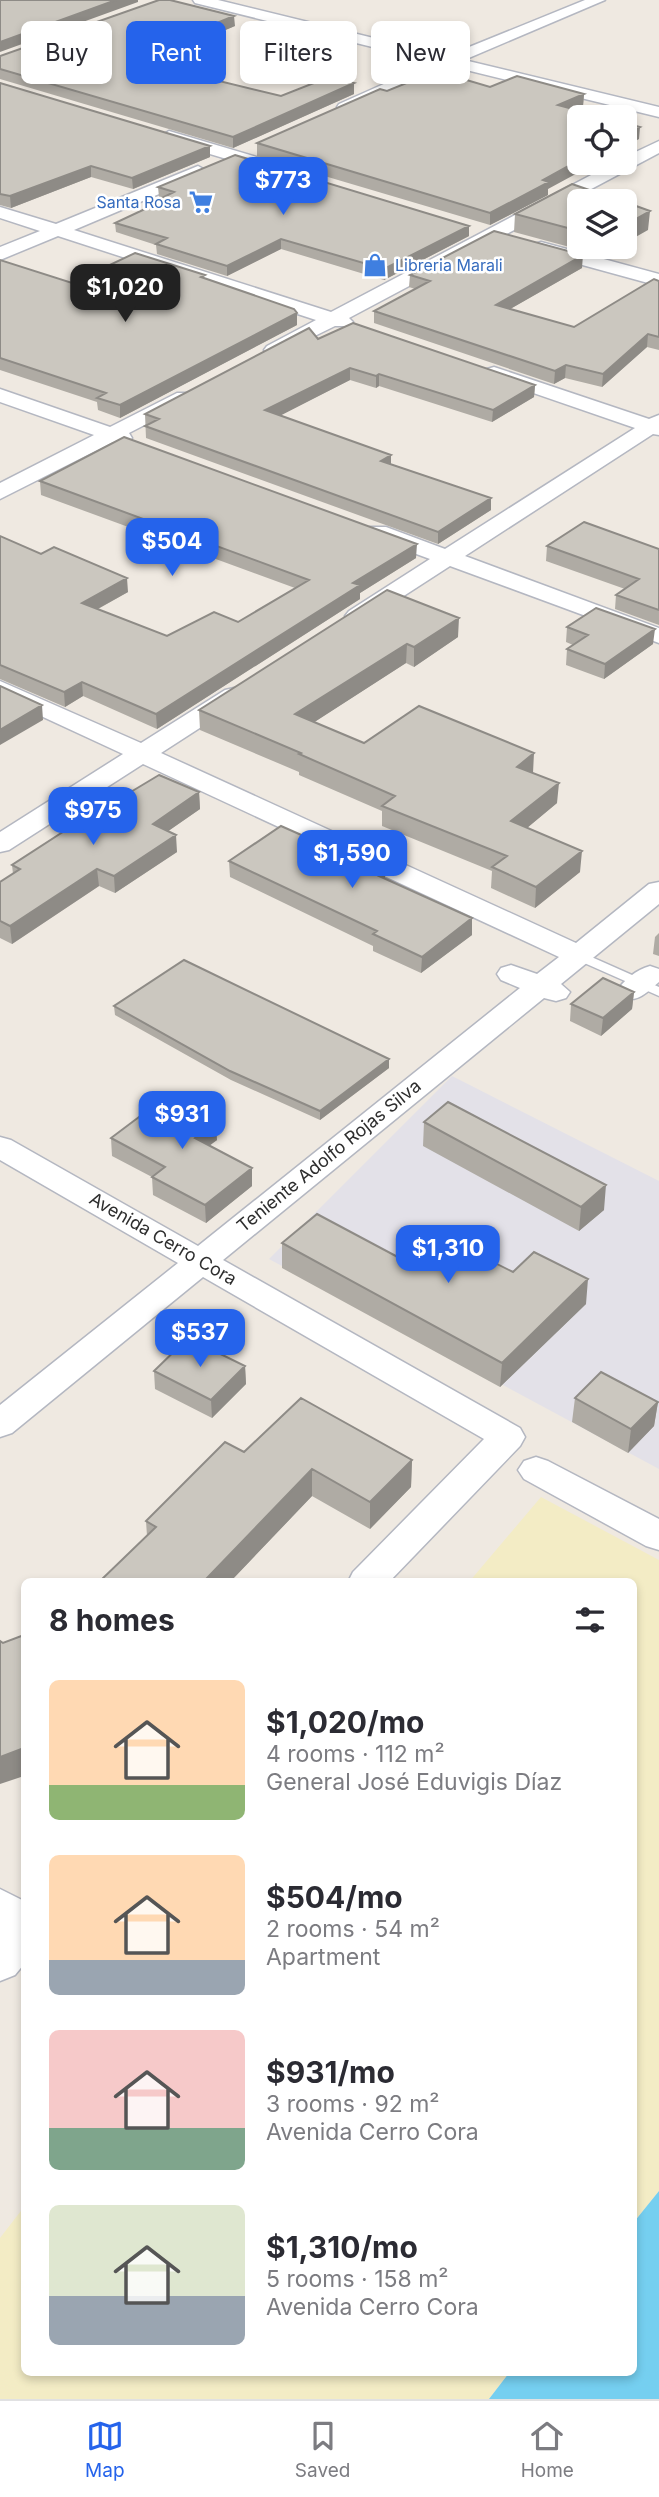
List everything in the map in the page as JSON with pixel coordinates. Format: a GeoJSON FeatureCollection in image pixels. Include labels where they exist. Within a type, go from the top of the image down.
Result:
{"type":"FeatureCollection","features":[{"type":"Feature","properties":{"kind":"street"},"geometry":{"type":"LineString","coordinates":[[200,0],[371,42]]}},
{"type":"Feature","properties":{"kind":"street"},"geometry":{"type":"LineString","coordinates":[[470,51],[598,0]]}},
{"type":"Feature","properties":{"kind":"street"},"geometry":{"type":"LineString","coordinates":[[470,51],[659,96]]}},
{"type":"Feature","properties":{"kind":"street"},"geometry":{"type":"LineString","coordinates":[[470,66],[659,111]]}},
{"type":"Feature","properties":{"kind":"street"},"geometry":{"type":"LineString","coordinates":[[335,111],[396,84]]}},
{"type":"Feature","properties":{"kind":"street"},"geometry":{"type":"LineString","coordinates":[[157,132],[286,171]]}},
{"type":"Feature","properties":{"kind":"street"},"geometry":{"type":"LineString","coordinates":[[0,254],[260,145]]}},
{"type":"Feature","properties":{"kind":"street"},"geometry":{"type":"LineString","coordinates":[[260,358],[659,146]]}},
{"type":"Feature","properties":{"kind":"street"},"geometry":{"type":"LineString","coordinates":[[0,212],[360,328]]}},
{"type":"Feature","properties":{"kind":"street"},"geometry":{"type":"LineString","coordinates":[[466,226],[659,280]]}},
{"type":"Feature","properties":{"kind":"street"},"geometry":{"type":"LineString","coordinates":[[479,368],[656,425]]}},
{"type":"Feature","properties":{"kind":"street"},"geometry":{"type":"LineString","coordinates":[[0,492],[198,390]]}},
{"type":"Feature","properties":{"kind":"street"},"geometry":{"type":"LineString","coordinates":[[0,395],[138,444]]}},
{"type":"Feature","properties":{"kind":"street"},"geometry":{"type":"LineString","coordinates":[[342,625],[656,425]]}},
{"type":"Feature","properties":{"kind":"street"},"geometry":{"type":"LineString","coordinates":[[357,524],[659,636]]}},
{"type":"Feature","properties":{"kind":"street"},"geometry":{"type":"LineString","coordinates":[[0,844],[248,686]]}},
{"type":"Feature","properties":{"kind":"street"},"geometry":{"type":"LineString","coordinates":[[0,688],[578,955]]}},
{"type":"Feature","properties":{"kind":"street","name":"Teniente Adolfo Rojas Silva"},"geometry":{"type":"LineString","coordinates":[[0,1423],[201,1261],[552,990],[578,955],[659,890]]}},
{"type":"Feature","properties":{"kind":"street"},"geometry":{"type":"LineString","coordinates":[[511,974],[552,990]]}},
{"type":"Feature","properties":{"kind":"street","name":"Avenida Cerro Cora"},"geometry":{"type":"LineString","coordinates":[[0,1147],[508,1437],[370,1578]]}},
{"type":"Feature","properties":{"kind":"street"},"geometry":{"type":"LineString","coordinates":[[536,1470],[659,1536]]}},
{"type":"Feature","properties":{"kind":"street"},"geometry":{"type":"LineString","coordinates":[[0,1907],[21,1922]]}},
{"type":"Feature","properties":{"kind":"street"},"geometry":{"type":"LineString","coordinates":[[0,1962],[21,1938]]}},
{"type":"Feature","properties":{"kind":"lane"},"geometry":{"type":"LineString","coordinates":[[578,955],[645,986]]}},
{"type":"Feature","properties":{"kind":"shaded area"},"geometry":{"type":"Polygon","coordinates":[[[452,1076],[659,1181],[659,1469],[269,1259],[452,1076]]]}},
{"type":"Feature","properties":{"kind":"sand"},"geometry":{"type":"Polygon","coordinates":[[[541,1497],[659,1560],[659,2191],[637,2218],[637,1578],[472,1578],[541,1497]]]}},
{"type":"Feature","properties":{"kind":"sand"},"geometry":{"type":"Polygon","coordinates":[[[21,2211],[21,2376],[507,2376],[489,2399],[0,2399],[0,2238],[21,2211]]]}},
{"type":"Feature","properties":{"kind":"water"},"geometry":{"type":"Polygon","coordinates":[[[659,2191],[659,2399],[489,2399],[507,2376],[637,2376],[637,2218],[659,2191]]]}},
{"type":"Feature","properties":{"kind":"building"},"geometry":{"type":"Polygon","coordinates":[[[0,0],[116,0],[58,21],[21,21],[21,34],[0,42],[0,0]]]}},
{"type":"Feature","properties":{"kind":"building"},"geometry":{"type":"Polygon","coordinates":[[[159,0],[170,0],[234,16],[222,21],[126,21],[126,84],[226,83],[281,96],[311,84],[352,84],[233,137],[51,84],[112,84],[112,21],[99,21],[159,0]]]}},
{"type":"Feature","properties":{"kind":"building"},"geometry":{"type":"Polygon","coordinates":[[[21,49],[21,75],[0,69],[0,56],[21,49]]]}},
{"type":"Feature","properties":{"kind":"building"},"geometry":{"type":"Polygon","coordinates":[[[517,76],[584,94],[558,105],[567,107],[567,167],[543,180],[549,182],[490,213],[257,143],[380,89],[387,91],[404,84],[470,84],[470,81],[490,87],[517,76]]]}},
{"type":"Feature","properties":{"kind":"building"},"geometry":{"type":"Polygon","coordinates":[[[0,83],[210,146],[132,178],[91,166],[10,196],[0,194],[0,83]]]}},
{"type":"Feature","properties":{"kind":"building"},"geometry":{"type":"Polygon","coordinates":[[[235,155],[469,226],[384,269],[281,239],[227,266],[156,244],[167,238],[115,223],[160,202],[156,201],[174,192],[158,187],[235,155]]]}},
{"type":"Feature","properties":{"kind":"building"},"geometry":{"type":"Polygon","coordinates":[[[572,184],[586,189],[567,189],[567,228],[515,214],[572,184]]]}},
{"type":"Feature","properties":{"kind":"building"},"geometry":{"type":"Polygon","coordinates":[[[637,206],[650,211],[637,218],[637,206]]]}},
{"type":"Feature","properties":{"kind":"building"},"geometry":{"type":"Polygon","coordinates":[[[494,231],[567,251],[567,259],[576,259],[496,305],[574,327],[654,279],[659,281],[659,337],[648,334],[603,374],[566,365],[555,371],[374,311],[430,281],[410,275],[494,231]]]}},
{"type":"Feature","properties":{"kind":"building"},"geometry":{"type":"Polygon","coordinates":[[[135,253],[205,275],[201,277],[294,309],[297,313],[120,405],[97,398],[106,393],[0,358],[0,260],[72,283],[135,253]]]}},
{"type":"Feature","properties":{"kind":"building"},"geometry":{"type":"Polygon","coordinates":[[[353,323],[535,385],[493,410],[379,374],[376,376],[350,368],[265,410],[391,455],[381,461],[491,498],[438,532],[145,426],[159,419],[145,414],[309,328],[318,339],[353,323]]]}},
{"type":"Feature","properties":{"kind":"building"},"geometry":{"type":"Polygon","coordinates":[[[124,437],[417,544],[353,583],[360,585],[156,714],[82,682],[64,692],[0,665],[0,536],[41,554],[54,547],[127,578],[82,603],[167,636],[214,612],[238,622],[309,580],[40,481],[124,437]]]}},
{"type":"Feature","properties":{"kind":"building"},"geometry":{"type":"Polygon","coordinates":[[[584,522],[659,549],[659,610],[616,595],[639,579],[547,546],[584,522]]]}},
{"type":"Feature","properties":{"kind":"building"},"geometry":{"type":"Polygon","coordinates":[[[387,590],[459,618],[414,647],[407,644],[295,714],[364,743],[419,706],[534,753],[517,767],[559,783],[511,821],[582,851],[536,887],[492,867],[507,856],[382,806],[395,796],[199,710],[387,590]]]}},
{"type":"Feature","properties":{"kind":"building"},"geometry":{"type":"Polygon","coordinates":[[[596,608],[655,629],[605,664],[567,649],[588,635],[567,627],[596,608]]]}},
{"type":"Feature","properties":{"kind":"building"},"geometry":{"type":"Polygon","coordinates":[[[0,686],[42,705],[0,730],[0,686]]]}},
{"type":"Feature","properties":{"kind":"building"},"geometry":{"type":"Polygon","coordinates":[[[159,775],[199,792],[153,824],[176,835],[114,876],[97,869],[10,926],[0,921],[0,882],[20,869],[12,865],[106,804],[109,805],[159,775]]]}},
{"type":"Feature","properties":{"kind":"building"},"geometry":{"type":"Polygon","coordinates":[[[281,826],[385,872],[379,876],[472,918],[422,957],[373,934],[377,931],[229,861],[281,826]]]}},
{"type":"Feature","properties":{"kind":"building"},"geometry":{"type":"Polygon","coordinates":[[[184,960],[389,1059],[320,1111],[230,1071],[114,1006],[184,960]]]}},
{"type":"Feature","properties":{"kind":"building"},"geometry":{"type":"Polygon","coordinates":[[[603,978],[634,992],[603,1018],[571,1004],[603,978]]]}},
{"type":"Feature","properties":{"kind":"building"},"geometry":{"type":"Polygon","coordinates":[[[167,1096],[216,1122],[195,1138],[252,1168],[205,1205],[152,1177],[165,1167],[111,1138],[167,1096]]]}},
{"type":"Feature","properties":{"kind":"building"},"geometry":{"type":"Polygon","coordinates":[[[448,1102],[606,1185],[581,1207],[424,1122],[448,1102]]]}},
{"type":"Feature","properties":{"kind":"building"},"geometry":{"type":"Polygon","coordinates":[[[317,1214],[407,1262],[437,1234],[513,1272],[534,1252],[588,1279],[502,1363],[282,1243],[317,1214]]]}},
{"type":"Feature","properties":{"kind":"building"},"geometry":{"type":"Polygon","coordinates":[[[188,1338],[245,1366],[211,1400],[154,1371],[188,1338]]]}},
{"type":"Feature","properties":{"kind":"building"},"geometry":{"type":"Polygon","coordinates":[[[601,1372],[658,1402],[631,1429],[575,1398],[601,1372]]]}},
{"type":"Feature","properties":{"kind":"building"},"geometry":{"type":"Polygon","coordinates":[[[301,1398],[412,1460],[370,1502],[312,1469],[207,1578],[103,1578],[156,1527],[146,1521],[225,1442],[244,1452],[301,1398]]]}},
{"type":"Feature","properties":{"kind":"building"},"geometry":{"type":"Polygon","coordinates":[[[21,1636],[21,1749],[0,1757],[0,1641],[3,1643],[21,1636]]]}},
{"type":"Feature","properties":{"kind":"place","name":"Santa Rosa"},"geometry":{"type":"Point","coordinates":[201,202]}},
{"type":"Feature","properties":{"kind":"place","name":"Libreria Marali"},"geometry":{"type":"Point","coordinates":[375,265]}}]}
